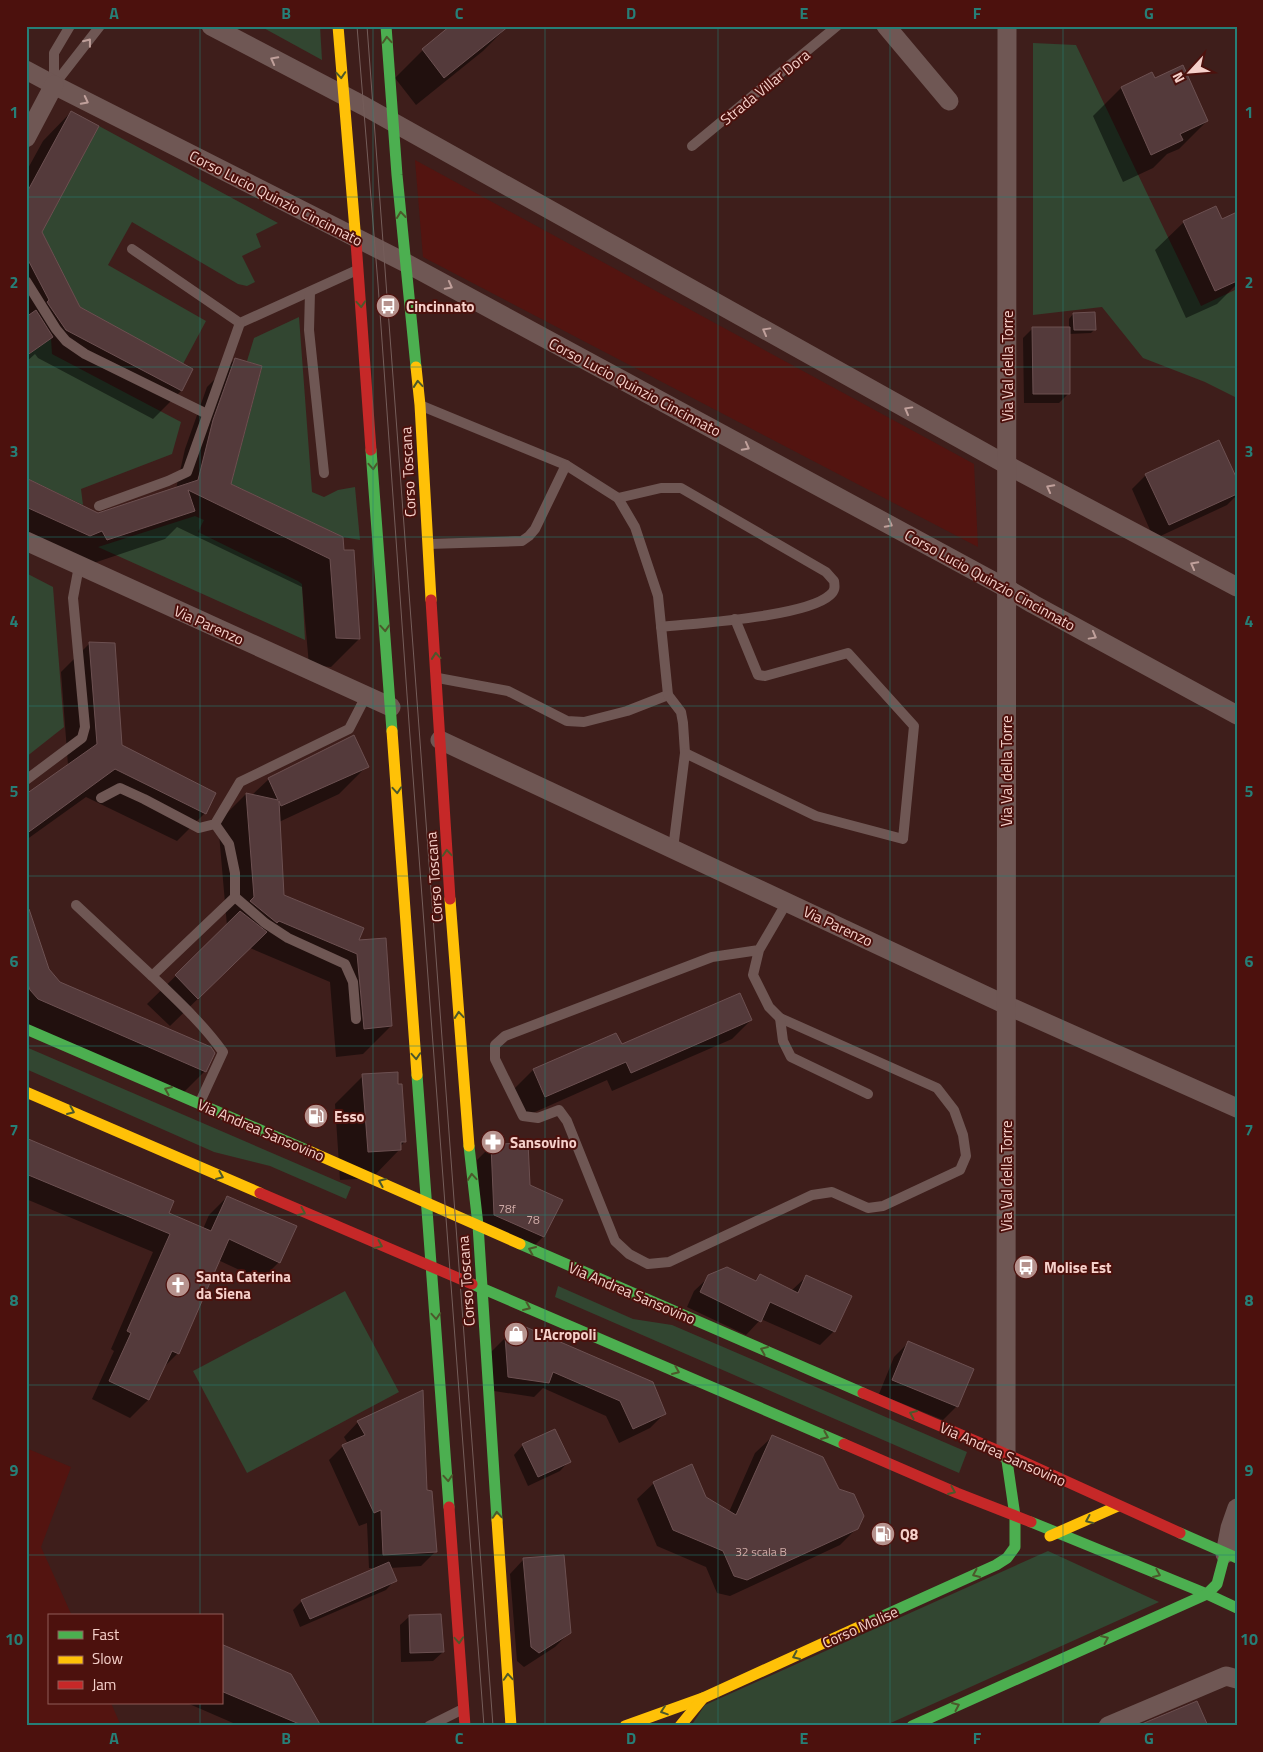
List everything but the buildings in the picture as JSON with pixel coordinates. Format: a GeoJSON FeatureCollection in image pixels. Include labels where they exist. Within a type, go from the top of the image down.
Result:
{"type":"FeatureCollection","features":[{"type":"Feature","properties":{"kind":"street"},"geometry":{"type":"LineString","coordinates":[[211,26],[394,124],[1007,465],[1237,588]]}},
{"type":"Feature","properties":{"kind":"street","name":"Corso Toscana"},"geometry":{"type":"LineString","coordinates":[[338,26],[391,707],[465,1726]]}},
{"type":"Feature","properties":{"kind":"street","name":"Corso Toscana"},"geometry":{"type":"LineString","coordinates":[[386,26],[397,175],[420,405],[426,544],[437,678],[454,952],[471,1168],[478,1225],[511,1726]]}},
{"type":"Feature","properties":{"kind":"street"},"geometry":{"type":"LineString","coordinates":[[886,26],[949,101]]}},
{"type":"Feature","properties":{"kind":"street","name":"Via Val della Torre"},"geometry":{"type":"LineString","coordinates":[[1007,26],[1006,1454],[1015,1516]]}},
{"type":"Feature","properties":{"kind":"street","name":"Corso Lucio Quinzio Cincinnato"},"geometry":{"type":"LineString","coordinates":[[26,70],[406,263],[1237,715]]}},
{"type":"Feature","properties":{"kind":"street"},"geometry":{"type":"LineString","coordinates":[[26,138],[54,85]]}},
{"type":"Feature","properties":{"kind":"street","name":"Via Parenzo"},"geometry":{"type":"LineString","coordinates":[[26,541],[391,707]]}},
{"type":"Feature","properties":{"kind":"street","name":"Via Parenzo"},"geometry":{"type":"LineString","coordinates":[[440,740],[1006,1004],[1237,1108]]}},
{"type":"Feature","properties":{"kind":"street","name":"Via Andrea Sansovino"},"geometry":{"type":"LineString","coordinates":[[26,1029],[426,1202],[602,1281],[1006,1454],[1231,1556]]}},
{"type":"Feature","properties":{"kind":"street"},"geometry":{"type":"LineString","coordinates":[[26,1092],[948,1489],[1059,1532],[1237,1608]]}},
{"type":"Feature","properties":{"kind":"street"},"geometry":{"type":"LineString","coordinates":[[1042,1538],[1118,1506]]}},
{"type":"Feature","properties":{"kind":"street"},"geometry":{"type":"LineString","coordinates":[[912,1726],[1207,1594],[1217,1584],[1231,1556],[1230,1528],[1237,1508]]}},
{"type":"Feature","properties":{"kind":"street","name":"Corso Molise"},"geometry":{"type":"LineString","coordinates":[[680,1726],[703,1698],[996,1565],[1007,1558],[1020,1545],[1015,1516]]}},
{"type":"Feature","properties":{"kind":"street"},"geometry":{"type":"LineString","coordinates":[[1108,1726],[1226,1676],[1237,1679]]}},
{"type":"Feature","properties":{"kind":"street"},"geometry":{"type":"LineString","coordinates":[[625,1726],[703,1698]]}},
{"type":"Feature","properties":{"kind":"lane"},"geometry":{"type":"LineString","coordinates":[[54,85],[54,53],[70,26]]}},
{"type":"Feature","properties":{"kind":"lane"},"geometry":{"type":"LineString","coordinates":[[54,85],[100,26]]}},
{"type":"Feature","properties":{"kind":"lane","name":"Strada Villar Dora"},"geometry":{"type":"LineString","coordinates":[[692,146],[837,26]]}},
{"type":"Feature","properties":{"kind":"lane"},"geometry":{"type":"LineString","coordinates":[[132,249],[240,323]]}},
{"type":"Feature","properties":{"kind":"lane"},"geometry":{"type":"LineString","coordinates":[[99,506],[168,481],[187,472],[240,323],[358,270]]}},
{"type":"Feature","properties":{"kind":"lane"},"geometry":{"type":"LineString","coordinates":[[26,281],[56,329],[66,341],[85,354],[207,414]]}},
{"type":"Feature","properties":{"kind":"lane"},"geometry":{"type":"LineString","coordinates":[[310,292],[309,330],[324,473]]}},
{"type":"Feature","properties":{"kind":"lane"},"geometry":{"type":"LineString","coordinates":[[420,405],[566,466],[618,498],[634,527],[658,596],[668,695],[680,712],[683,723],[686,753],[673,849]]}},
{"type":"Feature","properties":{"kind":"lane"},"geometry":{"type":"LineString","coordinates":[[426,544],[522,541],[535,529],[566,466]]}},
{"type":"Feature","properties":{"kind":"lane"},"geometry":{"type":"LineString","coordinates":[[618,498],[661,488],[681,488],[826,572],[834,581],[835,590],[831,595],[816,604],[735,619],[661,627]]}},
{"type":"Feature","properties":{"kind":"lane"},"geometry":{"type":"LineString","coordinates":[[26,780],[74,746],[82,738],[85,727],[72,598],[79,566]]}},
{"type":"Feature","properties":{"kind":"lane"},"geometry":{"type":"LineString","coordinates":[[686,753],[816,816],[903,839],[914,726],[848,652],[765,676],[758,675],[735,619]]}},
{"type":"Feature","properties":{"kind":"lane"},"geometry":{"type":"LineString","coordinates":[[437,678],[508,691],[567,721],[584,722],[627,711],[668,695]]}},
{"type":"Feature","properties":{"kind":"lane"},"geometry":{"type":"LineString","coordinates":[[101,798],[120,788],[144,798],[199,828],[215,824],[240,782],[349,729],[366,696]]}},
{"type":"Feature","properties":{"kind":"lane"},"geometry":{"type":"LineString","coordinates":[[152,976],[235,897],[235,873],[229,844],[215,824]]}},
{"type":"Feature","properties":{"kind":"lane"},"geometry":{"type":"LineString","coordinates":[[235,897],[265,923],[288,938],[345,964],[353,982],[356,1019]]}},
{"type":"Feature","properties":{"kind":"lane"},"geometry":{"type":"LineString","coordinates":[[759,950],[712,957],[505,1036],[495,1045],[496,1060],[523,1116],[538,1118],[559,1110],[567,1121],[615,1241],[629,1254],[648,1264],[669,1262],[812,1196],[832,1192],[868,1208],[883,1206],[960,1170],[966,1156],[963,1135],[954,1110],[937,1088],[780,1018],[770,1007],[753,974],[759,950],[787,902]]}},
{"type":"Feature","properties":{"kind":"lane"},"geometry":{"type":"LineString","coordinates":[[76,906],[180,1002],[212,1037],[222,1052],[199,1104]]}},
{"type":"Feature","properties":{"kind":"lane"},"geometry":{"type":"LineString","coordinates":[[780,1018],[783,1041],[791,1057],[868,1094]]}},
{"type":"Feature","properties":{"kind":"lane"},"geometry":{"type":"LineString","coordinates":[[428,1726],[464,1708]]}},
{"type":"Feature","properties":{"kind":"shaded area"},"geometry":{"type":"Polygon","coordinates":[[[415,160],[974,464],[978,547],[423,257],[415,160]]]}},
{"type":"Feature","properties":{"kind":"shaded area"},"geometry":{"type":"Polygon","coordinates":[[[26,1448],[71,1467],[41,1547],[71,1614],[48,1614],[48,1704],[111,1704],[121,1726],[26,1726],[26,1448]]]}},
{"type":"Feature","properties":{"kind":"green space"},"geometry":{"type":"Polygon","coordinates":[[[260,26],[320,26],[322,60],[260,26]]]}},
{"type":"Feature","properties":{"kind":"green space"},"geometry":{"type":"Polygon","coordinates":[[[1033,43],[1076,45],[1201,306],[1237,289],[1237,398],[1205,382],[1143,358],[1102,307],[1033,315],[1033,43]]]}},
{"type":"Feature","properties":{"kind":"green space"},"geometry":{"type":"Polygon","coordinates":[[[99,126],[278,223],[256,234],[261,247],[242,256],[255,282],[247,286],[238,284],[132,222],[108,265],[206,321],[183,364],[80,307],[42,232],[99,126]]]}},
{"type":"Feature","properties":{"kind":"green space"},"geometry":{"type":"Polygon","coordinates":[[[299,317],[312,492],[324,497],[338,490],[355,487],[360,540],[343,537],[231,484],[262,367],[247,361],[254,338],[299,317]]]}},
{"type":"Feature","properties":{"kind":"green space"},"geometry":{"type":"Polygon","coordinates":[[[51,338],[52,354],[181,422],[172,454],[81,489],[83,505],[26,478],[26,356],[51,338]]]}},
{"type":"Feature","properties":{"kind":"green space"},"geometry":{"type":"Polygon","coordinates":[[[195,516],[204,520],[198,532],[302,584],[305,640],[98,547],[195,516]]]}},
{"type":"Feature","properties":{"kind":"green space"},"geometry":{"type":"Polygon","coordinates":[[[26,573],[53,587],[64,727],[26,757],[26,573]]]}},
{"type":"Feature","properties":{"kind":"green space"},"geometry":{"type":"Polygon","coordinates":[[[26,1047],[351,1187],[346,1199],[270,1166],[214,1152],[26,1069],[26,1047]]]}},
{"type":"Feature","properties":{"kind":"green space"},"geometry":{"type":"Polygon","coordinates":[[[558,1286],[633,1319],[672,1325],[967,1452],[959,1473],[555,1297],[558,1286]]]}},
{"type":"Feature","properties":{"kind":"green space"},"geometry":{"type":"Polygon","coordinates":[[[345,1291],[399,1392],[247,1473],[193,1371],[345,1291]]]}},
{"type":"Feature","properties":{"kind":"green space"},"geometry":{"type":"Polygon","coordinates":[[[1048,1551],[1159,1602],[884,1726],[691,1726],[705,1705],[1048,1551]]]}},
{"type":"Feature","properties":{"kind":"tram line"},"geometry":{"type":"LineString","coordinates":[[357,26],[378,284],[484,1726]]}},
{"type":"Feature","properties":{"kind":"tram line"},"geometry":{"type":"LineString","coordinates":[[367,26],[493,1726]]}},
{"type":"Feature","properties":{"kind":"traffic: fast"},"geometry":{"type":"LineString","coordinates":[[386,26],[397,175],[416,367]]}},
{"type":"Feature","properties":{"kind":"traffic: fast"},"geometry":{"type":"LineString","coordinates":[[371,450],[392,731]]}},
{"type":"Feature","properties":{"kind":"traffic: fast"},"geometry":{"type":"LineString","coordinates":[[26,1029],[309,1151]]}},
{"type":"Feature","properties":{"kind":"traffic: fast"},"geometry":{"type":"LineString","coordinates":[[417,1075],[449,1507]]}},
{"type":"Feature","properties":{"kind":"traffic: fast"},"geometry":{"type":"LineString","coordinates":[[469,1146],[478,1225],[497,1520]]}},
{"type":"Feature","properties":{"kind":"traffic: fast"},"geometry":{"type":"LineString","coordinates":[[520,1244],[863,1393]]}},
{"type":"Feature","properties":{"kind":"traffic: fast"},"geometry":{"type":"LineString","coordinates":[[472,1284],[844,1444]]}},
{"type":"Feature","properties":{"kind":"traffic: fast"},"geometry":{"type":"LineString","coordinates":[[863,1625],[996,1565],[1007,1558],[1015,1547],[1015,1516],[1006,1454]]}},
{"type":"Feature","properties":{"kind":"traffic: fast"},"geometry":{"type":"LineString","coordinates":[[1031,1522],[1237,1608]]}},
{"type":"Feature","properties":{"kind":"traffic: fast"},"geometry":{"type":"LineString","coordinates":[[1180,1533],[1237,1558]]}},
{"type":"Feature","properties":{"kind":"traffic: fast"},"geometry":{"type":"LineString","coordinates":[[912,1726],[1207,1594],[1217,1584],[1225,1554]]}},
{"type":"Feature","properties":{"kind":"traffic: slow"},"geometry":{"type":"LineString","coordinates":[[338,26],[356,242]]}},
{"type":"Feature","properties":{"kind":"traffic: slow"},"geometry":{"type":"LineString","coordinates":[[416,367],[420,405],[431,600]]}},
{"type":"Feature","properties":{"kind":"traffic: slow"},"geometry":{"type":"LineString","coordinates":[[392,731],[417,1075]]}},
{"type":"Feature","properties":{"kind":"traffic: slow"},"geometry":{"type":"LineString","coordinates":[[450,899],[469,1146]]}},
{"type":"Feature","properties":{"kind":"traffic: slow"},"geometry":{"type":"LineString","coordinates":[[26,1092],[260,1193]]}},
{"type":"Feature","properties":{"kind":"traffic: slow"},"geometry":{"type":"LineString","coordinates":[[309,1151],[520,1244]]}},
{"type":"Feature","properties":{"kind":"traffic: slow"},"geometry":{"type":"LineString","coordinates":[[1050,1536],[1118,1506]]}},
{"type":"Feature","properties":{"kind":"traffic: slow"},"geometry":{"type":"LineString","coordinates":[[497,1520],[511,1726]]}},
{"type":"Feature","properties":{"kind":"traffic: slow"},"geometry":{"type":"LineString","coordinates":[[680,1726],[703,1698],[863,1625]]}},
{"type":"Feature","properties":{"kind":"traffic: slow"},"geometry":{"type":"LineString","coordinates":[[625,1726],[703,1698]]}},
{"type":"Feature","properties":{"kind":"traffic: jam"},"geometry":{"type":"LineString","coordinates":[[356,242],[371,450]]}},
{"type":"Feature","properties":{"kind":"traffic: jam"},"geometry":{"type":"LineString","coordinates":[[431,600],[450,899]]}},
{"type":"Feature","properties":{"kind":"traffic: jam"},"geometry":{"type":"LineString","coordinates":[[260,1193],[472,1284]]}},
{"type":"Feature","properties":{"kind":"traffic: jam"},"geometry":{"type":"LineString","coordinates":[[863,1393],[1006,1454],[1180,1533]]}},
{"type":"Feature","properties":{"kind":"traffic: jam"},"geometry":{"type":"LineString","coordinates":[[844,1444],[957,1493],[1031,1522]]}},
{"type":"Feature","properties":{"kind":"traffic: jam"},"geometry":{"type":"LineString","coordinates":[[449,1507],[465,1726]]}},
{"type":"Feature","properties":{"kind":"place","name":"Cincinnato"},"geometry":{"type":"Point","coordinates":[388,306]}},
{"type":"Feature","properties":{"kind":"place","name":"Esso"},"geometry":{"type":"Point","coordinates":[316,1116]}},
{"type":"Feature","properties":{"kind":"place","name":"Sansovino"},"geometry":{"type":"Point","coordinates":[493,1142]}},
{"type":"Feature","properties":{"kind":"place","name":"Molise Est"},"geometry":{"type":"Point","coordinates":[1026,1267]}},
{"type":"Feature","properties":{"kind":"place","name":"Santa Caterina da Siena"},"geometry":{"type":"Point","coordinates":[178,1285]}},
{"type":"Feature","properties":{"kind":"place","name":"L'Acropoli"},"geometry":{"type":"Point","coordinates":[516,1334]}},
{"type":"Feature","properties":{"kind":"place","name":"Q8"},"geometry":{"type":"Point","coordinates":[883,1534]}}]}
